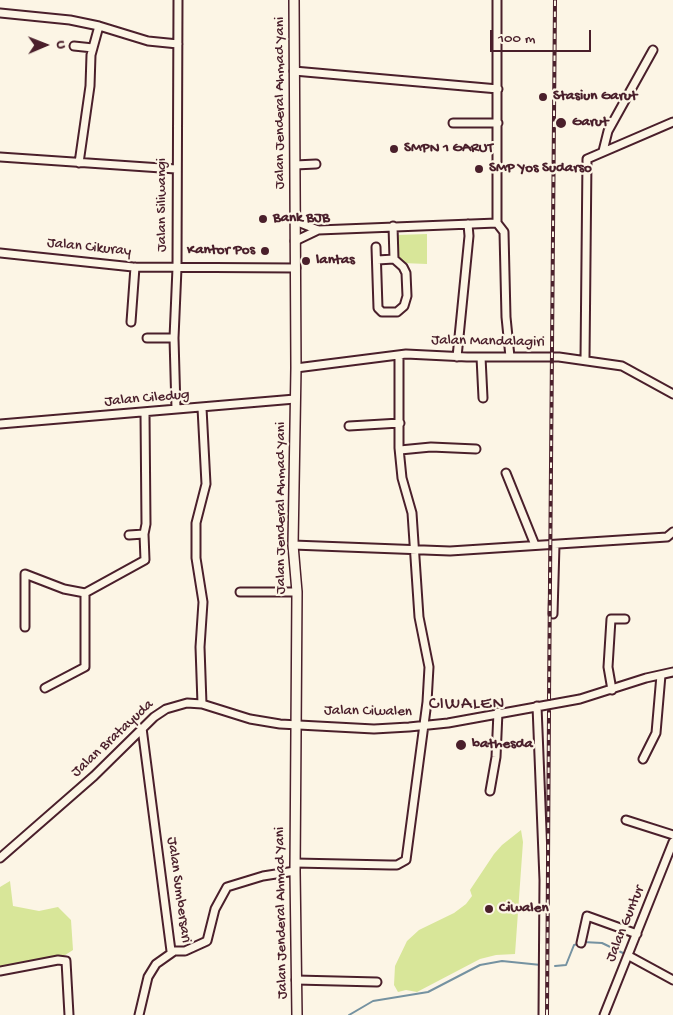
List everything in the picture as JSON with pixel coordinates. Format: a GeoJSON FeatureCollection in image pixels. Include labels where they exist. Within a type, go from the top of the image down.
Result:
{"type":"FeatureCollection","features":[{"type":"Feature","properties":{"kind":"main road","name":"Jalan Jenderal Ahmad Yani"},"geometry":{"type":"LineString","coordinates":[[294,0],[296,268],[294,545],[297,592],[295,867],[297,1015]]}},
{"type":"Feature","properties":{"kind":"street","name":"Jalan Siliwangi"},"geometry":{"type":"LineString","coordinates":[[176,409],[174,338],[177,268],[178,0]]}},
{"type":"Feature","properties":{"kind":"street"},"geometry":{"type":"LineString","coordinates":[[497,0],[497,222],[504,232],[506,317],[510,357]]}},
{"type":"Feature","properties":{"kind":"street"},"geometry":{"type":"LineString","coordinates":[[0,13],[70,20],[99,26],[148,41],[178,44]]}},
{"type":"Feature","properties":{"kind":"street"},"geometry":{"type":"LineString","coordinates":[[79,163],[90,86],[92,48],[99,26]]}},
{"type":"Feature","properties":{"kind":"street"},"geometry":{"type":"LineString","coordinates":[[74,46],[92,48]]}},
{"type":"Feature","properties":{"kind":"street"},"geometry":{"type":"LineString","coordinates":[[603,151],[608,131],[653,50]]}},
{"type":"Feature","properties":{"kind":"street"},"geometry":{"type":"LineString","coordinates":[[294,71],[498,89]]}},
{"type":"Feature","properties":{"kind":"street"},"geometry":{"type":"LineString","coordinates":[[585,359],[587,159],[673,122]]}},
{"type":"Feature","properties":{"kind":"street"},"geometry":{"type":"LineString","coordinates":[[453,123],[498,123]]}},
{"type":"Feature","properties":{"kind":"street"},"geometry":{"type":"LineString","coordinates":[[0,157],[176,169]]}},
{"type":"Feature","properties":{"kind":"street"},"geometry":{"type":"LineString","coordinates":[[295,165],[316,164]]}},
{"type":"Feature","properties":{"kind":"street"},"geometry":{"type":"LineString","coordinates":[[295,222],[318,230],[497,222]]}},
{"type":"Feature","properties":{"kind":"street"},"geometry":{"type":"LineString","coordinates":[[457,357],[469,236],[468,224]]}},
{"type":"Feature","properties":{"kind":"street"},"geometry":{"type":"LineString","coordinates":[[393,226],[394,259]]}},
{"type":"Feature","properties":{"kind":"street"},"geometry":{"type":"LineString","coordinates":[[295,241],[318,230]]}},
{"type":"Feature","properties":{"kind":"street"},"geometry":{"type":"LineString","coordinates":[[376,248],[376,260],[378,308],[382,312],[388,313],[402,310],[407,296],[404,266],[394,259],[376,260]]}},
{"type":"Feature","properties":{"kind":"street","name":"Jalan Cikuray"},"geometry":{"type":"LineString","coordinates":[[0,253],[135,267],[296,268]]}},
{"type":"Feature","properties":{"kind":"street"},"geometry":{"type":"LineString","coordinates":[[131,322],[135,267]]}},
{"type":"Feature","properties":{"kind":"street"},"geometry":{"type":"LineString","coordinates":[[147,338],[174,338]]}},
{"type":"Feature","properties":{"kind":"street"},"geometry":{"type":"LineString","coordinates":[[295,867],[397,865],[406,860],[424,726],[429,667],[419,618],[412,513],[402,478],[399,355]]}},
{"type":"Feature","properties":{"kind":"street","name":"Jalan Mandalagiri"},"geometry":{"type":"LineString","coordinates":[[296,368],[399,355],[585,359],[622,366],[673,394]]}},
{"type":"Feature","properties":{"kind":"street"},"geometry":{"type":"LineString","coordinates":[[481,357],[483,398]]}},
{"type":"Feature","properties":{"kind":"street","name":"Jalan Ciledug"},"geometry":{"type":"LineString","coordinates":[[0,424],[295,399]]}},
{"type":"Feature","properties":{"kind":"street"},"geometry":{"type":"LineString","coordinates":[[202,408],[206,484],[198,514],[196,558],[203,602],[200,647],[202,704]]}},
{"type":"Feature","properties":{"kind":"street"},"geometry":{"type":"LineString","coordinates":[[25,627],[25,574],[64,589],[85,593],[145,560],[144,534],[147,498],[145,413]]}},
{"type":"Feature","properties":{"kind":"street"},"geometry":{"type":"LineString","coordinates":[[349,426],[400,423]]}},
{"type":"Feature","properties":{"kind":"street"},"geometry":{"type":"LineString","coordinates":[[400,450],[431,447],[476,449]]}},
{"type":"Feature","properties":{"kind":"street"},"geometry":{"type":"LineString","coordinates":[[506,473],[535,545]]}},
{"type":"Feature","properties":{"kind":"street"},"geometry":{"type":"LineString","coordinates":[[294,545],[414,550],[468,550],[667,537],[673,532]]}},
{"type":"Feature","properties":{"kind":"street"},"geometry":{"type":"LineString","coordinates":[[129,534],[144,534]]}},
{"type":"Feature","properties":{"kind":"street"},"geometry":{"type":"LineString","coordinates":[[553,614],[558,544]]}},
{"type":"Feature","properties":{"kind":"street"},"geometry":{"type":"LineString","coordinates":[[240,592],[297,592]]}},
{"type":"Feature","properties":{"kind":"street"},"geometry":{"type":"LineString","coordinates":[[45,688],[85,667],[85,593]]}},
{"type":"Feature","properties":{"kind":"street"},"geometry":{"type":"LineString","coordinates":[[612,690],[608,667],[611,619],[625,618]]}},
{"type":"Feature","properties":{"kind":"street","name":"Jalan Ciwalen"},"geometry":{"type":"LineString","coordinates":[[296,725],[374,729],[424,726],[580,699],[673,672]]}},
{"type":"Feature","properties":{"kind":"street"},"geometry":{"type":"LineString","coordinates":[[643,759],[656,734],[661,675]]}},
{"type":"Feature","properties":{"kind":"street","name":"Jalan Bratayuda"},"geometry":{"type":"LineString","coordinates":[[0,858],[94,776],[142,728],[166,709],[187,703],[202,704],[250,719],[296,725]]}},
{"type":"Feature","properties":{"kind":"street"},"geometry":{"type":"LineString","coordinates":[[537,706],[544,880],[543,1015]]}},
{"type":"Feature","properties":{"kind":"street"},"geometry":{"type":"LineString","coordinates":[[490,791],[496,758],[498,712]]}},
{"type":"Feature","properties":{"kind":"street","name":"Jalan Sumbersari"},"geometry":{"type":"LineString","coordinates":[[142,728],[173,952],[184,951],[208,941],[215,909],[227,888],[295,867]]}},
{"type":"Feature","properties":{"kind":"street"},"geometry":{"type":"LineString","coordinates":[[626,820],[673,835]]}},
{"type":"Feature","properties":{"kind":"street","name":"Jalan Guntur"},"geometry":{"type":"LineString","coordinates":[[604,1015],[673,842]]}},
{"type":"Feature","properties":{"kind":"street"},"geometry":{"type":"LineString","coordinates":[[581,943],[587,916],[637,934]]}},
{"type":"Feature","properties":{"kind":"street"},"geometry":{"type":"LineString","coordinates":[[140,1015],[148,977],[156,964],[173,952]]}},
{"type":"Feature","properties":{"kind":"street"},"geometry":{"type":"LineString","coordinates":[[629,956],[673,980]]}},
{"type":"Feature","properties":{"kind":"street"},"geometry":{"type":"LineString","coordinates":[[0,971],[58,960],[66,961],[69,1015]]}},
{"type":"Feature","properties":{"kind":"street"},"geometry":{"type":"LineString","coordinates":[[296,980],[377,982]]}},
{"type":"Feature","properties":{"kind":"green space"},"geometry":{"type":"Polygon","coordinates":[[[427,234],[427,264],[402,263],[397,256],[396,235],[427,234]]]}},
{"type":"Feature","properties":{"kind":"green space","name":"Ciwalen"},"geometry":{"type":"Polygon","coordinates":[[[521,830],[523,842],[515,954],[496,955],[480,959],[417,992],[406,990],[398,992],[394,985],[395,966],[407,941],[419,930],[454,913],[466,904],[472,896],[470,890],[494,854],[521,830]]]}},
{"type":"Feature","properties":{"kind":"green space"},"geometry":{"type":"Polygon","coordinates":[[[10,881],[13,906],[39,911],[58,907],[71,920],[73,950],[62,957],[0,968],[0,887],[10,881]]]}},
{"type":"Feature","properties":{"kind":"waterway"},"geometry":{"type":"LineString","coordinates":[[583,942],[602,943],[625,954]]}},
{"type":"Feature","properties":{"kind":"waterway"},"geometry":{"type":"LineString","coordinates":[[555,966],[566,965],[574,945],[578,944]]}},
{"type":"Feature","properties":{"kind":"waterway"},"geometry":{"type":"LineString","coordinates":[[349,1015],[373,1001],[428,992],[480,965],[502,961],[541,965]]}},
{"type":"Feature","properties":{"kind":"railway"},"geometry":{"type":"LineString","coordinates":[[549,699],[555,0]]}},
{"type":"Feature","properties":{"kind":"railway"},"geometry":{"type":"LineString","coordinates":[[547,1015],[549,711]]}},
{"type":"Feature","properties":{"kind":"place","name":"Stasiun Garut"},"geometry":{"type":"Point","coordinates":[543,97]}},
{"type":"Feature","properties":{"kind":"place","name":"Garut"},"geometry":{"type":"Point","coordinates":[561,123]}},
{"type":"Feature","properties":{"kind":"place","name":"SMPN 1 GARUT"},"geometry":{"type":"Point","coordinates":[394,149]}},
{"type":"Feature","properties":{"kind":"place","name":"SMP Yos Sudarso"},"geometry":{"type":"Point","coordinates":[479,169]}},
{"type":"Feature","properties":{"kind":"place","name":"Bank BJB"},"geometry":{"type":"Point","coordinates":[263,219]}},
{"type":"Feature","properties":{"kind":"place","name":"Kantor Pos"},"geometry":{"type":"Point","coordinates":[265,251]}},
{"type":"Feature","properties":{"kind":"place","name":"lantas"},"geometry":{"type":"Point","coordinates":[306,261]}},
{"type":"Feature","properties":{"kind":"place","name":"bathesda"},"geometry":{"type":"Point","coordinates":[461,745]}},
{"type":"Feature","properties":{"kind":"place","name":"Ciwalen"},"geometry":{"type":"Point","coordinates":[489,909]}},
{"type":"Feature","properties":{"kind":"district","name":"CIWALEN"},"geometry":{"type":"Point","coordinates":[467,705]}}]}
